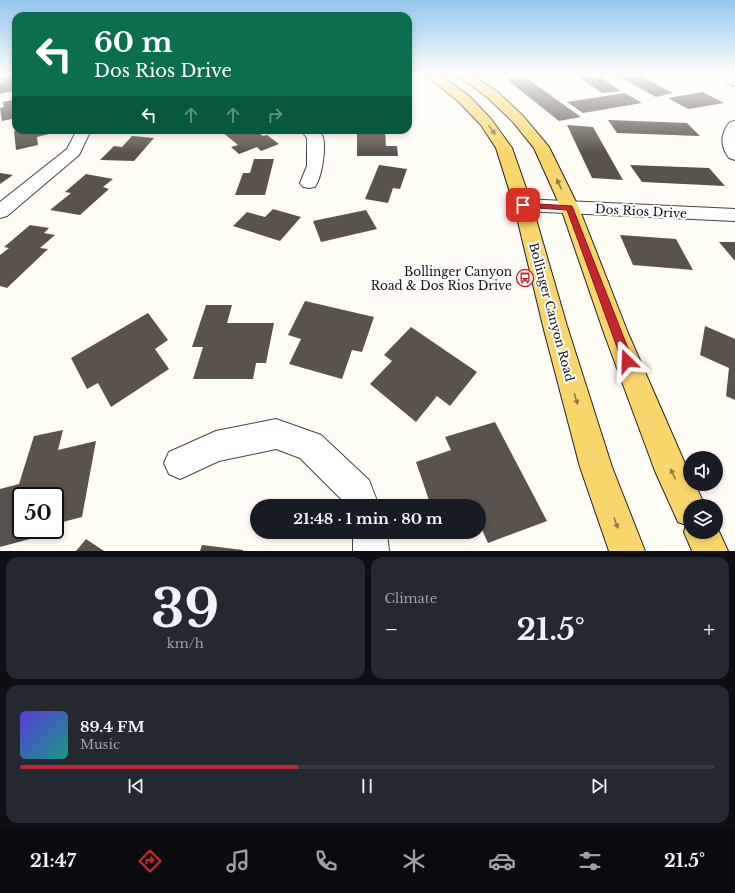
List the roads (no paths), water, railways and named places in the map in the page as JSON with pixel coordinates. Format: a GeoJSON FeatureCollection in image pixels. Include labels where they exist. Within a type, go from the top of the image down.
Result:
{"type":"FeatureCollection","features":[{"type":"Feature","properties":{"kind":"main road","name":"Bollinger Canyon Road"},"geometry":{"type":"LineString","coordinates":[[466,101],[486,122],[504,148],[523,205],[555,326],[596,467],[627,551]]}},
{"type":"Feature","properties":{"kind":"main road"},"geometry":{"type":"LineString","coordinates":[[498,101],[518,119],[541,147],[570,208],[619,340],[671,471],[685,499]]}},
{"type":"Feature","properties":{"kind":"main road"},"geometry":{"type":"LineString","coordinates":[[704,539],[710,551]]}},
{"type":"Feature","properties":{"kind":"street"},"geometry":{"type":"LineString","coordinates":[[735,125],[731,132],[729,142],[735,155]]}},
{"type":"Feature","properties":{"kind":"street"},"geometry":{"type":"LineString","coordinates":[[0,212],[73,152],[87,134]]}},
{"type":"Feature","properties":{"kind":"street"},"geometry":{"type":"LineString","coordinates":[[309,183],[315,166],[315,137],[312,134]]}},
{"type":"Feature","properties":{"kind":"street","name":"Dos Rios Drive"},"geometry":{"type":"LineString","coordinates":[[523,205],[735,215]]}},
{"type":"Feature","properties":{"kind":"street"},"geometry":{"type":"LineString","coordinates":[[180,463],[216,446],[276,434],[310,446],[357,492],[360,499]]}},
{"type":"Feature","properties":{"kind":"street"},"geometry":{"type":"LineString","coordinates":[[370,551],[371,539]]}},
{"type":"Feature","properties":{"kind":"place","name":"Bollinger Canyon Road & Dos Rios Drive"},"geometry":{"type":"Point","coordinates":[525,278]}}]}
